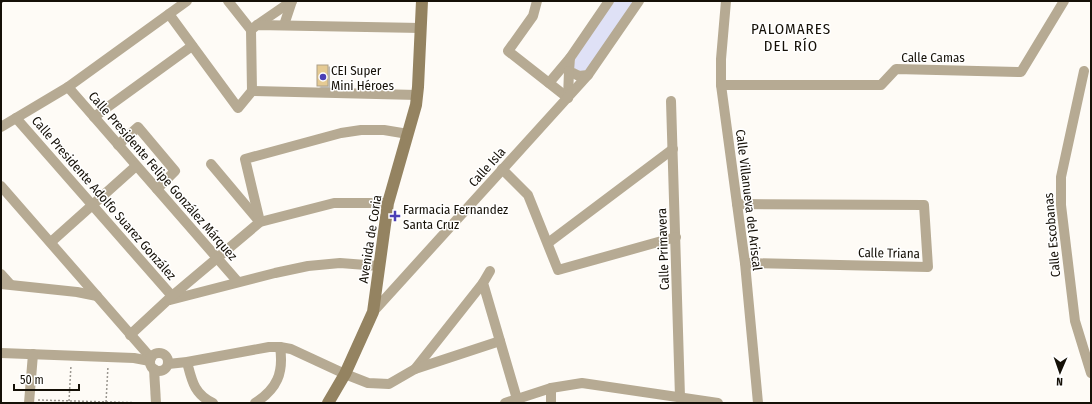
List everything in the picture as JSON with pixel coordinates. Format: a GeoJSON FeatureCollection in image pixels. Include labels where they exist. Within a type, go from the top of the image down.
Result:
{"type":"FeatureCollection","features":[{"type":"Feature","properties":{"kind":"main road","name":"Avenida de Coria"},"geometry":{"type":"LineString","coordinates":[[328,403],[345,374],[373,312],[388,203],[408,134],[417,95],[422,1]]}},
{"type":"Feature","properties":{"kind":"street"},"geometry":{"type":"LineString","coordinates":[[1,127],[68,87],[187,1]]}},
{"type":"Feature","properties":{"kind":"street"},"geometry":{"type":"LineString","coordinates":[[169,14],[238,108],[252,91],[254,28],[228,1]]}},
{"type":"Feature","properties":{"kind":"street"},"geometry":{"type":"LineString","coordinates":[[254,28],[292,1]]}},
{"type":"Feature","properties":{"kind":"street"},"geometry":{"type":"LineString","coordinates":[[284,25],[292,1]]}},
{"type":"Feature","properties":{"kind":"street"},"geometry":{"type":"LineString","coordinates":[[537,1],[533,16],[508,51],[568,98]]}},
{"type":"Feature","properties":{"kind":"street"},"geometry":{"type":"LineString","coordinates":[[549,84],[570,58],[609,1]]}},
{"type":"Feature","properties":{"kind":"street","name":"Calle Isla"},"geometry":{"type":"LineString","coordinates":[[373,312],[588,75],[638,1]]}},
{"type":"Feature","properties":{"kind":"street","name":"Calle Villanueva del Ariscal"},"geometry":{"type":"LineString","coordinates":[[726,1],[720,58],[721,85],[745,263],[758,403]]}},
{"type":"Feature","properties":{"kind":"street","name":"Calle Camas"},"geometry":{"type":"LineString","coordinates":[[721,85],[881,85],[896,69],[1020,72],[1064,1]]}},
{"type":"Feature","properties":{"kind":"street"},"geometry":{"type":"LineString","coordinates":[[254,28],[284,25],[421,28]]}},
{"type":"Feature","properties":{"kind":"street"},"geometry":{"type":"LineString","coordinates":[[94,117],[192,46]]}},
{"type":"Feature","properties":{"kind":"street"},"geometry":{"type":"LineString","coordinates":[[568,98],[570,58]]}},
{"type":"Feature","properties":{"kind":"street"},"geometry":{"type":"LineString","coordinates":[[569,71],[579,76],[588,75]]}},
{"type":"Feature","properties":{"kind":"street","name":"Calle Escobanas"},"geometry":{"type":"LineString","coordinates":[[1084,72],[1061,177],[1061,205],[1075,321],[1091,373]]}},
{"type":"Feature","properties":{"kind":"street","name":"Calle Presidente Felipe González Márquez"},"geometry":{"type":"LineString","coordinates":[[68,87],[238,282]]}},
{"type":"Feature","properties":{"kind":"street"},"geometry":{"type":"LineString","coordinates":[[252,91],[417,95]]}},
{"type":"Feature","properties":{"kind":"street","name":"Calle Primavera"},"geometry":{"type":"LineString","coordinates":[[671,101],[680,397]]}},
{"type":"Feature","properties":{"kind":"street","name":"Calle Presidente Adolfo Suarez González"},"geometry":{"type":"LineString","coordinates":[[16,118],[170,298]]}},
{"type":"Feature","properties":{"kind":"street"},"geometry":{"type":"LineString","coordinates":[[118,144],[138,127],[175,171],[157,189]]}},
{"type":"Feature","properties":{"kind":"street"},"geometry":{"type":"LineString","coordinates":[[260,222],[245,159],[341,133],[361,130],[384,130],[408,134]]}},
{"type":"Feature","properties":{"kind":"street"},"geometry":{"type":"LineString","coordinates":[[548,243],[673,149]]}},
{"type":"Feature","properties":{"kind":"street"},"geometry":{"type":"LineString","coordinates":[[211,164],[260,222]]}},
{"type":"Feature","properties":{"kind":"street"},"geometry":{"type":"LineString","coordinates":[[51,242],[136,166]]}},
{"type":"Feature","properties":{"kind":"street"},"geometry":{"type":"LineString","coordinates":[[502,169],[528,195],[558,270],[676,236]]}},
{"type":"Feature","properties":{"kind":"street"},"geometry":{"type":"LineString","coordinates":[[1,186],[130,335],[156,371],[162,370],[168,364],[264,348],[280,347],[291,350],[368,383],[389,384],[415,369],[500,341]]}},
{"type":"Feature","properties":{"kind":"street"},"geometry":{"type":"LineString","coordinates":[[130,335],[170,298],[260,222],[334,203],[388,203]]}},
{"type":"Feature","properties":{"kind":"street","name":"Calle Triana"},"geometry":{"type":"LineString","coordinates":[[737,204],[924,205],[928,267],[745,263]]}},
{"type":"Feature","properties":{"kind":"street"},"geometry":{"type":"LineString","coordinates":[[170,298],[308,266],[340,263],[379,266]]}},
{"type":"Feature","properties":{"kind":"street"},"geometry":{"type":"LineString","coordinates":[[415,369],[483,283],[490,271]]}},
{"type":"Feature","properties":{"kind":"street"},"geometry":{"type":"LineString","coordinates":[[1,274],[5,284],[78,292],[97,296]]}},
{"type":"Feature","properties":{"kind":"street"},"geometry":{"type":"LineString","coordinates":[[483,283],[518,399]]}},
{"type":"Feature","properties":{"kind":"street"},"geometry":{"type":"LineString","coordinates":[[255,403],[270,391],[277,380],[282,360],[280,347]]}},
{"type":"Feature","properties":{"kind":"street"},"geometry":{"type":"LineString","coordinates":[[1,353],[140,359],[151,363]]}},
{"type":"Feature","properties":{"kind":"street"},"geometry":{"type":"LineString","coordinates":[[156,403],[151,363],[155,354],[161,353],[166,356],[168,364]]}},
{"type":"Feature","properties":{"kind":"street"},"geometry":{"type":"LineString","coordinates":[[30,401],[33,354]]}},
{"type":"Feature","properties":{"kind":"street"},"geometry":{"type":"LineString","coordinates":[[186,362],[193,384],[199,393],[214,403]]}},
{"type":"Feature","properties":{"kind":"street"},"geometry":{"type":"LineString","coordinates":[[505,403],[551,388],[582,383],[718,403]]}},
{"type":"Feature","properties":{"kind":"street"},"geometry":{"type":"LineString","coordinates":[[551,388],[551,403]]}},
{"type":"Feature","properties":{"kind":"path"},"geometry":{"type":"LineString","coordinates":[[69,401],[72,356]]}},
{"type":"Feature","properties":{"kind":"path"},"geometry":{"type":"LineString","coordinates":[[106,402],[108,357]]}},
{"type":"Feature","properties":{"kind":"path"},"geometry":{"type":"LineString","coordinates":[[30,401],[146,403]]}},
{"type":"Feature","properties":{"kind":"shaded area"},"geometry":{"type":"Polygon","coordinates":[[[614,1],[635,1],[587,70],[582,72],[573,68],[575,59],[614,1]]]}},
{"type":"Feature","properties":{"kind":"building","name":"CEI Super Mini Héroes"},"geometry":{"type":"Polygon","coordinates":[[[317,65],[328,65],[328,86],[317,86],[317,65]]]}},
{"type":"Feature","properties":{"kind":"place","name":"CEI Super Mini Héroes"},"geometry":{"type":"Point","coordinates":[323,77]}},
{"type":"Feature","properties":{"kind":"place","name":"Farmacia Fernandez Santa Cruz"},"geometry":{"type":"Point","coordinates":[395,216]}},
{"type":"Feature","properties":{"kind":"district","name":"PALOMARES DEL RÍO"},"geometry":{"type":"Point","coordinates":[791,38]}}]}
